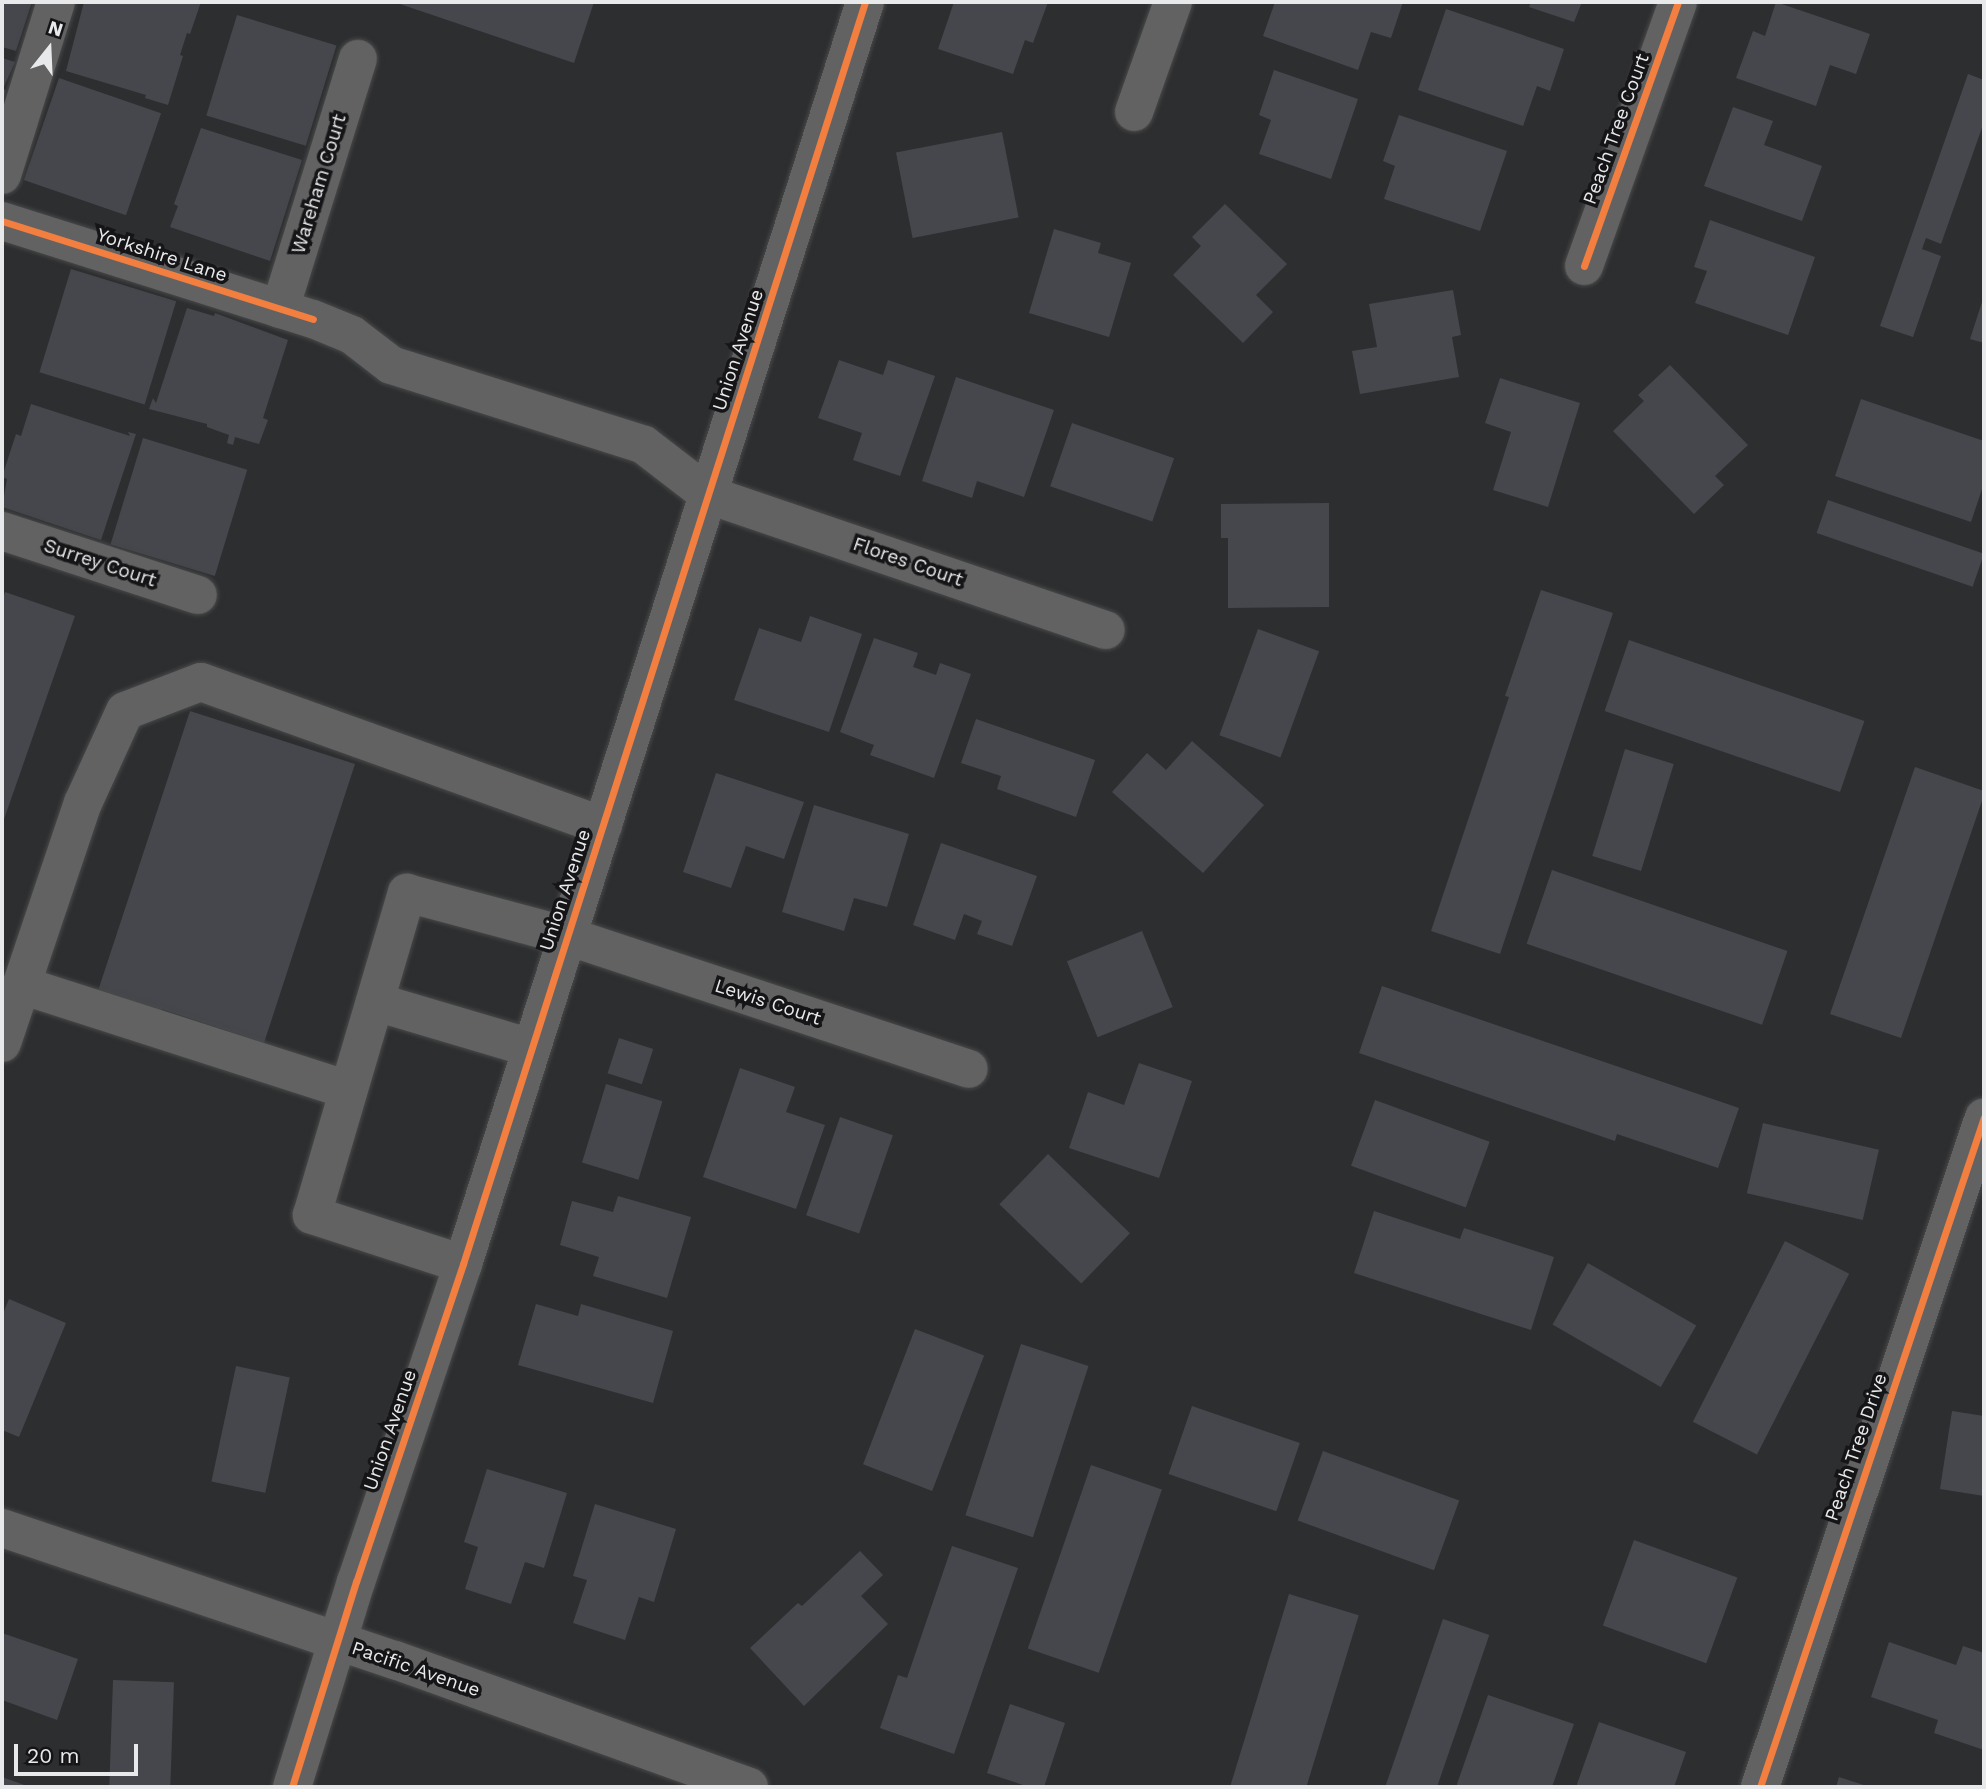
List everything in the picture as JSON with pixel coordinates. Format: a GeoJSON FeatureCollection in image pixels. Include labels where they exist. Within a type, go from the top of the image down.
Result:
{"type":"FeatureCollection","features":[{"type":"Feature","properties":{"kind":"street"},"geometry":{"type":"LineString","coordinates":[[2,175],[56,2]]}},
{"type":"Feature","properties":{"kind":"street","name":"Union Avenue"},"geometry":{"type":"LineString","coordinates":[[292,1787],[337,1641],[463,1264],[864,2]]}},
{"type":"Feature","properties":{"kind":"street"},"geometry":{"type":"LineString","coordinates":[[1134,112],[1173,2]]}},
{"type":"Feature","properties":{"kind":"street","name":"Peach Tree Court"},"geometry":{"type":"LineString","coordinates":[[1584,266],[1678,2]]}},
{"type":"Feature","properties":{"kind":"street","name":"Wareham Court"},"geometry":{"type":"LineString","coordinates":[[296,314],[358,59]]}},
{"type":"Feature","properties":{"kind":"street","name":"Yorkshire Lane"},"geometry":{"type":"LineString","coordinates":[[2,221],[296,314],[352,335],[391,365],[644,445],[709,495]]}},
{"type":"Feature","properties":{"kind":"street","name":"Flores Court"},"geometry":{"type":"LineString","coordinates":[[709,495],[1107,630]]}},
{"type":"Feature","properties":{"kind":"street","name":"Surrey Court"},"geometry":{"type":"LineString","coordinates":[[2,531],[198,596]]}},
{"type":"Feature","properties":{"kind":"street"},"geometry":{"type":"LineString","coordinates":[[2,1043],[83,803],[125,711],[201,682],[603,826]]}},
{"type":"Feature","properties":{"kind":"street","name":"Lewis Court"},"geometry":{"type":"LineString","coordinates":[[376,1002],[407,892],[567,936],[969,1069]]}},
{"type":"Feature","properties":{"kind":"street"},"geometry":{"type":"LineString","coordinates":[[21,985],[349,1090]]}},
{"type":"Feature","properties":{"kind":"street"},"geometry":{"type":"LineString","coordinates":[[463,1264],[312,1215],[376,1002],[531,1048]]}},
{"type":"Feature","properties":{"kind":"street","name":"Peach Tree Drive"},"geometry":{"type":"LineString","coordinates":[[1760,1787],[1984,1117]]}},
{"type":"Feature","properties":{"kind":"street","name":"Pacific Avenue"},"geometry":{"type":"LineString","coordinates":[[2,1528],[337,1641],[749,1787]]}},
{"type":"Feature","properties":{"kind":"building"},"geometry":{"type":"Polygon","coordinates":[[[2,2],[32,2],[16,51],[2,47],[2,2]]]}},
{"type":"Feature","properties":{"kind":"building"},"geometry":{"type":"Polygon","coordinates":[[[84,2],[201,2],[190,34],[187,33],[168,105],[145,98],[146,95],[66,71],[84,2]]]}},
{"type":"Feature","properties":{"kind":"building"},"geometry":{"type":"Polygon","coordinates":[[[394,2],[594,2],[574,63],[394,2]]]}},
{"type":"Feature","properties":{"kind":"building"},"geometry":{"type":"Polygon","coordinates":[[[954,2],[1048,2],[1033,43],[1025,40],[1013,74],[938,49],[954,2]]]}},
{"type":"Feature","properties":{"kind":"building"},"geometry":{"type":"Polygon","coordinates":[[[1275,2],[1403,2],[1391,38],[1371,32],[1358,70],[1263,36],[1275,2]]]}},
{"type":"Feature","properties":{"kind":"building"},"geometry":{"type":"Polygon","coordinates":[[[1531,2],[1582,2],[1574,22],[1529,7],[1531,2]]]}},
{"type":"Feature","properties":{"kind":"building"},"geometry":{"type":"Polygon","coordinates":[[[1776,2],[1870,34],[1856,74],[1830,65],[1816,106],[1736,78],[1753,31],[1765,36],[1776,2]]]}},
{"type":"Feature","properties":{"kind":"building"},"geometry":{"type":"Polygon","coordinates":[[[1446,9],[1564,49],[1550,91],[1537,86],[1523,126],[1418,90],[1446,9]]]}},
{"type":"Feature","properties":{"kind":"building"},"geometry":{"type":"Polygon","coordinates":[[[237,15],[336,45],[306,146],[206,115],[237,15]]]}},
{"type":"Feature","properties":{"kind":"building"},"geometry":{"type":"Polygon","coordinates":[[[2,58],[15,62],[3,89],[6,90],[3,102],[2,58]]]}},
{"type":"Feature","properties":{"kind":"building"},"geometry":{"type":"Polygon","coordinates":[[[1274,70],[1358,99],[1331,179],[1259,154],[1271,120],[1259,115],[1274,70]]]}},
{"type":"Feature","properties":{"kind":"building"},"geometry":{"type":"Polygon","coordinates":[[[1968,74],[1984,80],[1984,122],[1941,244],[1926,238],[1922,249],[1941,256],[1913,337],[1880,326],[1968,74]]]}},
{"type":"Feature","properties":{"kind":"building"},"geometry":{"type":"Polygon","coordinates":[[[59,78],[161,113],[126,215],[24,180],[59,78]]]}},
{"type":"Feature","properties":{"kind":"building"},"geometry":{"type":"Polygon","coordinates":[[[1733,107],[1773,121],[1764,145],[1822,166],[1802,221],[1704,186],[1733,107]]]}},
{"type":"Feature","properties":{"kind":"building"},"geometry":{"type":"Polygon","coordinates":[[[1399,115],[1507,151],[1480,231],[1384,199],[1395,166],[1383,161],[1399,115]]]}},
{"type":"Feature","properties":{"kind":"building"},"geometry":{"type":"Polygon","coordinates":[[[201,128],[302,160],[270,261],[170,227],[178,206],[174,204],[201,128]]]}},
{"type":"Feature","properties":{"kind":"building"},"geometry":{"type":"Polygon","coordinates":[[[1002,132],[1019,217],[913,238],[896,153],[1002,132]]]}},
{"type":"Feature","properties":{"kind":"building"},"geometry":{"type":"Polygon","coordinates":[[[1225,204],[1287,264],[1256,295],[1273,312],[1243,343],[1173,275],[1201,246],[1192,237],[1225,204]]]}},
{"type":"Feature","properties":{"kind":"building"},"geometry":{"type":"Polygon","coordinates":[[[1710,220],[1815,257],[1788,335],[1695,303],[1707,271],[1694,267],[1710,220]]]}},
{"type":"Feature","properties":{"kind":"building"},"geometry":{"type":"Polygon","coordinates":[[[1054,229],[1101,243],[1098,253],[1131,263],[1109,337],[1029,313],[1054,229]]]}},
{"type":"Feature","properties":{"kind":"building"},"geometry":{"type":"Polygon","coordinates":[[[71,269],[176,301],[145,404],[39,372],[71,269]]]}},
{"type":"Feature","properties":{"kind":"building"},"geometry":{"type":"Polygon","coordinates":[[[1453,290],[1461,335],[1452,337],[1459,377],[1360,394],[1352,351],[1377,347],[1369,304],[1453,290]]]}},
{"type":"Feature","properties":{"kind":"building"},"geometry":{"type":"Polygon","coordinates":[[[1984,296],[1984,343],[1970,339],[1984,296]]]}},
{"type":"Feature","properties":{"kind":"building"},"geometry":{"type":"Polygon","coordinates":[[[187,308],[214,316],[215,313],[288,340],[263,418],[268,420],[259,444],[235,437],[233,445],[227,443],[229,435],[207,427],[207,424],[149,409],[153,398],[156,403],[187,308]]]}},
{"type":"Feature","properties":{"kind":"building"},"geometry":{"type":"Polygon","coordinates":[[[839,360],[883,375],[888,360],[935,376],[900,476],[853,460],[862,433],[818,418],[839,360]]]}},
{"type":"Feature","properties":{"kind":"building"},"geometry":{"type":"Polygon","coordinates":[[[1670,365],[1748,445],[1715,476],[1724,485],[1694,514],[1613,431],[1644,401],[1638,395],[1670,365]]]}},
{"type":"Feature","properties":{"kind":"building"},"geometry":{"type":"Polygon","coordinates":[[[956,377],[1054,410],[1024,497],[977,481],[972,498],[922,481],[956,377]]]}},
{"type":"Feature","properties":{"kind":"building"},"geometry":{"type":"Polygon","coordinates":[[[1500,378],[1580,403],[1548,507],[1493,490],[1511,432],[1485,423],[1500,378]]]}},
{"type":"Feature","properties":{"kind":"building"},"geometry":{"type":"Polygon","coordinates":[[[1861,399],[1984,441],[1984,483],[1971,522],[1835,476],[1861,399]]]}},
{"type":"Feature","properties":{"kind":"building"},"geometry":{"type":"Polygon","coordinates":[[[31,404],[130,436],[128,432],[136,434],[101,540],[2,507],[7,479],[2,477],[16,434],[21,436],[31,404]]]}},
{"type":"Feature","properties":{"kind":"building"},"geometry":{"type":"Polygon","coordinates":[[[1072,423],[1174,458],[1152,522],[1050,486],[1072,423]]]}},
{"type":"Feature","properties":{"kind":"building"},"geometry":{"type":"Polygon","coordinates":[[[143,438],[247,470],[215,576],[111,544],[143,438]]]}},
{"type":"Feature","properties":{"kind":"building"},"geometry":{"type":"Polygon","coordinates":[[[1828,500],[1984,554],[1973,587],[1817,533],[1828,500]]]}},
{"type":"Feature","properties":{"kind":"building"},"geometry":{"type":"Polygon","coordinates":[[[1329,503],[1329,607],[1228,608],[1228,538],[1221,538],[1221,504],[1329,503]]]}},
{"type":"Feature","properties":{"kind":"building"},"geometry":{"type":"Polygon","coordinates":[[[1541,590],[1613,613],[1500,954],[1431,931],[1509,697],[1505,696],[1541,590]]]}},
{"type":"Feature","properties":{"kind":"building"},"geometry":{"type":"Polygon","coordinates":[[[5,592],[75,616],[2,825],[2,600],[5,592]]]}},
{"type":"Feature","properties":{"kind":"building"},"geometry":{"type":"Polygon","coordinates":[[[810,616],[862,634],[829,732],[734,700],[759,628],[801,642],[810,616]]]}},
{"type":"Feature","properties":{"kind":"building"},"geometry":{"type":"Polygon","coordinates":[[[1258,629],[1319,651],[1280,757],[1219,735],[1258,629]]]}},
{"type":"Feature","properties":{"kind":"building"},"geometry":{"type":"Polygon","coordinates":[[[874,638],[918,653],[913,667],[936,675],[940,663],[971,674],[934,778],[870,755],[874,745],[840,732],[874,638]]]}},
{"type":"Feature","properties":{"kind":"building"},"geometry":{"type":"Polygon","coordinates":[[[1629,640],[1864,721],[1840,792],[1605,711],[1629,640]]]}},
{"type":"Feature","properties":{"kind":"building"},"geometry":{"type":"Polygon","coordinates":[[[190,711],[355,764],[264,1043],[162,1009],[158,1020],[95,1000],[190,711]]]}},
{"type":"Feature","properties":{"kind":"building"},"geometry":{"type":"Polygon","coordinates":[[[976,719],[1095,760],[1076,817],[997,789],[1001,776],[961,763],[976,719]]]}},
{"type":"Feature","properties":{"kind":"building"},"geometry":{"type":"Polygon","coordinates":[[[1192,741],[1264,805],[1203,873],[1112,792],[1147,753],[1166,770],[1192,741]]]}},
{"type":"Feature","properties":{"kind":"building"},"geometry":{"type":"Polygon","coordinates":[[[1625,749],[1674,764],[1641,871],[1592,856],[1625,749]]]}},
{"type":"Feature","properties":{"kind":"building"},"geometry":{"type":"Polygon","coordinates":[[[1915,767],[1984,791],[1984,795],[1901,1038],[1830,1014],[1915,767]]]}},
{"type":"Feature","properties":{"kind":"building"},"geometry":{"type":"Polygon","coordinates":[[[716,773],[804,802],[784,859],[746,846],[731,888],[683,872],[716,773]]]}},
{"type":"Feature","properties":{"kind":"building"},"geometry":{"type":"Polygon","coordinates":[[[814,805],[909,834],[887,907],[854,898],[844,931],[782,912],[814,805]]]}},
{"type":"Feature","properties":{"kind":"building"},"geometry":{"type":"Polygon","coordinates":[[[941,843],[1037,876],[1012,946],[977,934],[982,921],[964,914],[955,940],[913,925],[941,843]]]}},
{"type":"Feature","properties":{"kind":"building"},"geometry":{"type":"Polygon","coordinates":[[[1552,870],[1787,951],[1762,1025],[1527,944],[1552,870]]]}},
{"type":"Feature","properties":{"kind":"building"},"geometry":{"type":"Polygon","coordinates":[[[1142,931],[1173,1007],[1098,1037],[1067,961],[1142,931]]]}},
{"type":"Feature","properties":{"kind":"building"},"geometry":{"type":"Polygon","coordinates":[[[1382,986],[1739,1108],[1718,1168],[1617,1134],[1615,1141],[1359,1053],[1382,986]]]}},
{"type":"Feature","properties":{"kind":"building"},"geometry":{"type":"Polygon","coordinates":[[[619,1038],[653,1049],[642,1084],[608,1073],[619,1038]]]}},
{"type":"Feature","properties":{"kind":"building"},"geometry":{"type":"Polygon","coordinates":[[[1139,1063],[1192,1081],[1159,1178],[1069,1148],[1088,1092],[1124,1105],[1139,1063]]]}},
{"type":"Feature","properties":{"kind":"building"},"geometry":{"type":"Polygon","coordinates":[[[740,1068],[795,1087],[786,1112],[825,1125],[796,1209],[703,1177],[740,1068]]]}},
{"type":"Feature","properties":{"kind":"building"},"geometry":{"type":"Polygon","coordinates":[[[606,1084],[662,1101],[638,1180],[582,1162],[606,1084]]]}},
{"type":"Feature","properties":{"kind":"building"},"geometry":{"type":"Polygon","coordinates":[[[1375,1100],[1490,1142],[1466,1208],[1351,1166],[1375,1100]]]}},
{"type":"Feature","properties":{"kind":"building"},"geometry":{"type":"Polygon","coordinates":[[[840,1117],[893,1135],[859,1234],[806,1215],[840,1117]]]}},
{"type":"Feature","properties":{"kind":"building"},"geometry":{"type":"Polygon","coordinates":[[[1763,1123],[1879,1150],[1863,1220],[1747,1193],[1763,1123]]]}},
{"type":"Feature","properties":{"kind":"building"},"geometry":{"type":"Polygon","coordinates":[[[1048,1154],[1130,1233],[1081,1284],[999,1204],[1048,1154]]]}},
{"type":"Feature","properties":{"kind":"building"},"geometry":{"type":"Polygon","coordinates":[[[618,1196],[691,1217],[667,1298],[593,1276],[599,1257],[560,1245],[572,1201],[613,1212],[618,1196]]]}},
{"type":"Feature","properties":{"kind":"building"},"geometry":{"type":"Polygon","coordinates":[[[1374,1211],[1460,1239],[1464,1228],[1554,1257],[1531,1330],[1354,1273],[1374,1211]]]}},
{"type":"Feature","properties":{"kind":"building"},"geometry":{"type":"Polygon","coordinates":[[[1785,1241],[1849,1274],[1757,1455],[1693,1422],[1785,1241]]]}},
{"type":"Feature","properties":{"kind":"building"},"geometry":{"type":"Polygon","coordinates":[[[1588,1263],[1696,1326],[1661,1387],[1552,1324],[1588,1263]]]}},
{"type":"Feature","properties":{"kind":"building"},"geometry":{"type":"Polygon","coordinates":[[[9,1299],[66,1323],[19,1437],[2,1430],[2,1316],[9,1299]]]}},
{"type":"Feature","properties":{"kind":"building"},"geometry":{"type":"Polygon","coordinates":[[[536,1304],[578,1316],[581,1304],[673,1331],[653,1403],[518,1365],[536,1304]]]}},
{"type":"Feature","properties":{"kind":"building"},"geometry":{"type":"Polygon","coordinates":[[[915,1329],[984,1356],[932,1491],[863,1464],[915,1329]]]}},
{"type":"Feature","properties":{"kind":"building"},"geometry":{"type":"Polygon","coordinates":[[[1021,1344],[1089,1366],[1033,1537],[965,1515],[1021,1344]]]}},
{"type":"Feature","properties":{"kind":"building"},"geometry":{"type":"Polygon","coordinates":[[[236,1366],[290,1377],[265,1493],[211,1481],[236,1366]]]}},
{"type":"Feature","properties":{"kind":"building"},"geometry":{"type":"Polygon","coordinates":[[[1192,1406],[1300,1443],[1276,1511],[1169,1474],[1192,1406]]]}},
{"type":"Feature","properties":{"kind":"building"},"geometry":{"type":"Polygon","coordinates":[[[1952,1411],[1984,1416],[1984,1496],[1940,1489],[1952,1411]]]}},
{"type":"Feature","properties":{"kind":"building"},"geometry":{"type":"Polygon","coordinates":[[[1323,1451],[1459,1501],[1434,1570],[1298,1521],[1323,1451]]]}},
{"type":"Feature","properties":{"kind":"building"},"geometry":{"type":"Polygon","coordinates":[[[1091,1465],[1162,1489],[1099,1673],[1028,1648],[1091,1465]]]}},
{"type":"Feature","properties":{"kind":"building"},"geometry":{"type":"Polygon","coordinates":[[[487,1469],[567,1493],[544,1568],[525,1562],[511,1604],[465,1589],[478,1547],[464,1542],[487,1469]]]}},
{"type":"Feature","properties":{"kind":"building"},"geometry":{"type":"Polygon","coordinates":[[[595,1504],[676,1529],[654,1602],[639,1597],[625,1640],[573,1623],[587,1580],[573,1576],[595,1504]]]}},
{"type":"Feature","properties":{"kind":"building"},"geometry":{"type":"Polygon","coordinates":[[[1634,1540],[1737,1578],[1706,1663],[1603,1626],[1634,1540]]]}},
{"type":"Feature","properties":{"kind":"building"},"geometry":{"type":"Polygon","coordinates":[[[952,1546],[1018,1568],[954,1754],[880,1728],[898,1675],[907,1678],[952,1546]]]}},
{"type":"Feature","properties":{"kind":"building"},"geometry":{"type":"Polygon","coordinates":[[[860,1551],[883,1575],[861,1596],[888,1624],[804,1706],[750,1648],[798,1603],[802,1606],[860,1551]]]}},
{"type":"Feature","properties":{"kind":"building"},"geometry":{"type":"Polygon","coordinates":[[[1289,1594],[1359,1615],[1306,1787],[1230,1787],[1289,1594]]]}},
{"type":"Feature","properties":{"kind":"building"},"geometry":{"type":"Polygon","coordinates":[[[1443,1619],[1489,1635],[1437,1787],[1385,1786],[1443,1619]]]}},
{"type":"Feature","properties":{"kind":"building"},"geometry":{"type":"Polygon","coordinates":[[[2,1633],[78,1659],[57,1720],[2,1700],[2,1633]]]}},
{"type":"Feature","properties":{"kind":"building"},"geometry":{"type":"Polygon","coordinates":[[[1889,1642],[1956,1665],[1963,1646],[1984,1653],[1984,1750],[1934,1733],[1938,1720],[1871,1697],[1889,1642]]]}},
{"type":"Feature","properties":{"kind":"building"},"geometry":{"type":"Polygon","coordinates":[[[113,1680],[174,1682],[170,1787],[109,1786],[113,1680]]]}},
{"type":"Feature","properties":{"kind":"building"},"geometry":{"type":"Polygon","coordinates":[[[1488,1695],[1574,1724],[1552,1787],[1456,1787],[1488,1695]]]}},
{"type":"Feature","properties":{"kind":"building"},"geometry":{"type":"Polygon","coordinates":[[[1010,1704],[1065,1723],[1044,1787],[1029,1787],[987,1773],[1010,1704]]]}},
{"type":"Feature","properties":{"kind":"building"},"geometry":{"type":"Polygon","coordinates":[[[1599,1722],[1686,1752],[1674,1787],[1576,1787],[1599,1722]]]}},
{"type":"Feature","properties":{"kind":"building"},"geometry":{"type":"Polygon","coordinates":[[[2,1777],[30,1787],[2,1787],[2,1777]]]}},
{"type":"Feature","properties":{"kind":"building"},"geometry":{"type":"Polygon","coordinates":[[[1839,1777],[1870,1787],[1836,1787],[1839,1777]]]}},
{"type":"Feature","properties":{"kind":"cycle path"},"geometry":{"type":"LineString","coordinates":[[292,1787],[356,1582],[463,1264],[865,2]]}},
{"type":"Feature","properties":{"kind":"cycle path"},"geometry":{"type":"LineString","coordinates":[[1584,266],[1678,2]]}},
{"type":"Feature","properties":{"kind":"cycle path"},"geometry":{"type":"LineString","coordinates":[[2,221],[313,319]]}},
{"type":"Feature","properties":{"kind":"cycle path"},"geometry":{"type":"LineString","coordinates":[[1760,1787],[1984,1117]]}}]}
